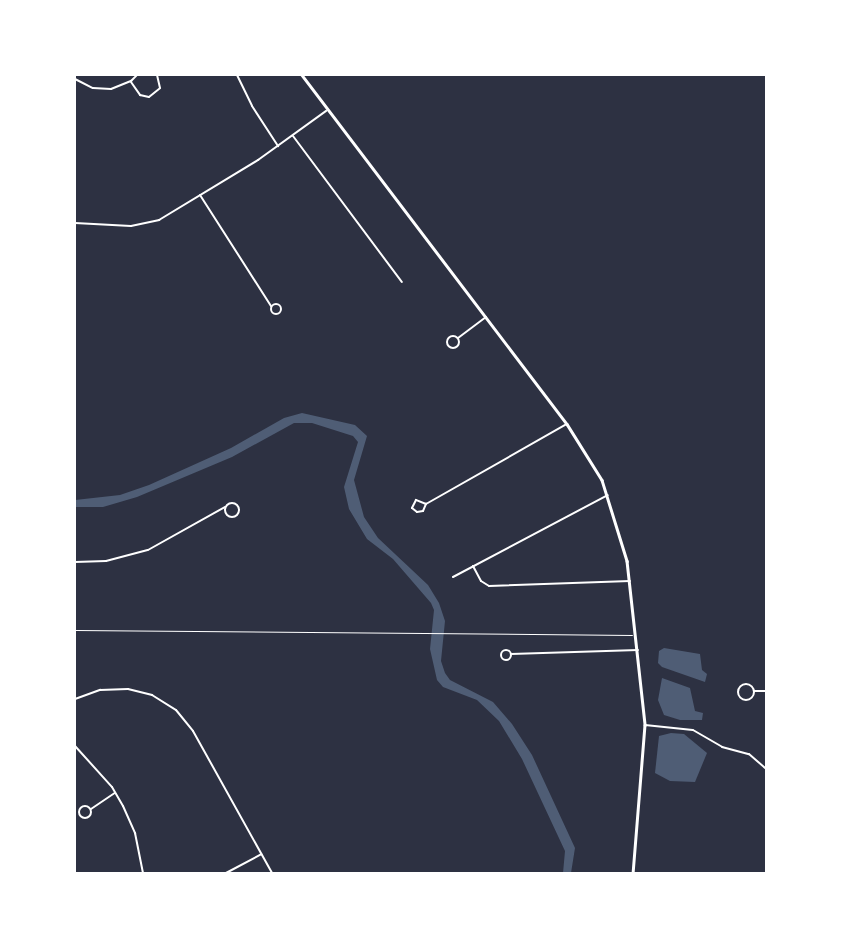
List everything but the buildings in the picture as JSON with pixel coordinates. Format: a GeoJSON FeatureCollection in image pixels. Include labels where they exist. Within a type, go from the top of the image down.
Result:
{"type":"FeatureCollection","features":[{"type":"Feature","properties":{"kind":"street"},"geometry":{"type":"LineString","coordinates":[[75,79],[100,89],[131,82],[137,75]]}},
{"type":"Feature","properties":{"kind":"street"},"geometry":{"type":"LineString","coordinates":[[131,82],[140,95],[149,96],[160,88],[157,75]]}},
{"type":"Feature","properties":{"kind":"street"},"geometry":{"type":"LineString","coordinates":[[237,75],[252,106],[278,146]]}},
{"type":"Feature","properties":{"kind":"street"},"geometry":{"type":"LineString","coordinates":[[302,75],[326,111],[567,424],[591,461],[608,495],[625,551],[630,581],[646,725],[633,873]]}},
{"type":"Feature","properties":{"kind":"street"},"geometry":{"type":"LineString","coordinates":[[75,223],[147,224],[200,195],[278,146],[326,111]]}},
{"type":"Feature","properties":{"kind":"street"},"geometry":{"type":"LineString","coordinates":[[292,136],[402,282]]}},
{"type":"Feature","properties":{"kind":"street"},"geometry":{"type":"LineString","coordinates":[[200,195],[272,306],[273,313],[280,312],[279,305],[272,306]]}},
{"type":"Feature","properties":{"kind":"street"},"geometry":{"type":"LineString","coordinates":[[458,338],[457,347],[448,345],[449,337],[458,338],[486,317]]}},
{"type":"Feature","properties":{"kind":"street"},"geometry":{"type":"LineString","coordinates":[[426,504],[416,500],[412,508],[421,512],[426,504],[567,424]]}},
{"type":"Feature","properties":{"kind":"street"},"geometry":{"type":"LineString","coordinates":[[453,577],[608,495]]}},
{"type":"Feature","properties":{"kind":"street"},"geometry":{"type":"LineString","coordinates":[[75,562],[106,561],[148,550],[226,507],[234,504],[238,512],[229,517],[226,507]]}},
{"type":"Feature","properties":{"kind":"street"},"geometry":{"type":"LineString","coordinates":[[473,566],[481,581],[489,586],[630,581]]}},
{"type":"Feature","properties":{"kind":"street"},"geometry":{"type":"LineString","coordinates":[[511,654],[508,659],[501,656],[505,650],[511,654],[638,650]]}},
{"type":"Feature","properties":{"kind":"street"},"geometry":{"type":"LineString","coordinates":[[754,691],[748,700],[742,699],[738,694],[745,685],[754,691],[766,690]]}},
{"type":"Feature","properties":{"kind":"street"},"geometry":{"type":"LineString","coordinates":[[75,699],[100,690],[119,688],[145,692],[172,706],[194,731],[272,873]]}},
{"type":"Feature","properties":{"kind":"street"},"geometry":{"type":"LineString","coordinates":[[646,725],[693,730],[722,747],[749,754],[766,769]]}},
{"type":"Feature","properties":{"kind":"street"},"geometry":{"type":"LineString","coordinates":[[75,746],[115,793],[135,833],[143,873]]}},
{"type":"Feature","properties":{"kind":"street"},"geometry":{"type":"LineString","coordinates":[[90,809],[83,806],[79,815],[88,818],[90,809],[115,793]]}},
{"type":"Feature","properties":{"kind":"street"},"geometry":{"type":"LineString","coordinates":[[226,873],[261,854]]}},
{"type":"Feature","properties":{"kind":"path"},"geometry":{"type":"LineString","coordinates":[[75,630],[636,635]]}},
{"type":"Feature","properties":{"kind":"water"},"geometry":{"type":"Polygon","coordinates":[[[302,413],[355,425],[367,436],[354,480],[364,517],[378,538],[428,585],[439,603],[445,621],[441,661],[445,673],[450,680],[493,702],[512,724],[532,755],[575,848],[571,873],[563,873],[565,851],[522,759],[499,721],[477,700],[443,687],[437,680],[430,649],[434,610],[431,603],[393,559],[367,539],[349,509],[344,487],[358,442],[353,436],[312,423],[294,423],[232,457],[137,497],[103,507],[75,507],[75,500],[120,495],[149,485],[231,448],[284,418],[302,413]]]}},
{"type":"Feature","properties":{"kind":"water"},"geometry":{"type":"Polygon","coordinates":[[[664,648],[700,654],[702,670],[707,674],[705,682],[662,667],[658,663],[659,651],[664,648]]]}},
{"type":"Feature","properties":{"kind":"water"},"geometry":{"type":"Polygon","coordinates":[[[662,678],[690,688],[695,711],[703,713],[702,720],[680,720],[664,715],[658,700],[662,678]]]}},
{"type":"Feature","properties":{"kind":"water"},"geometry":{"type":"Polygon","coordinates":[[[671,733],[684,734],[707,753],[695,782],[670,781],[655,773],[659,736],[671,733]]]}}]}
